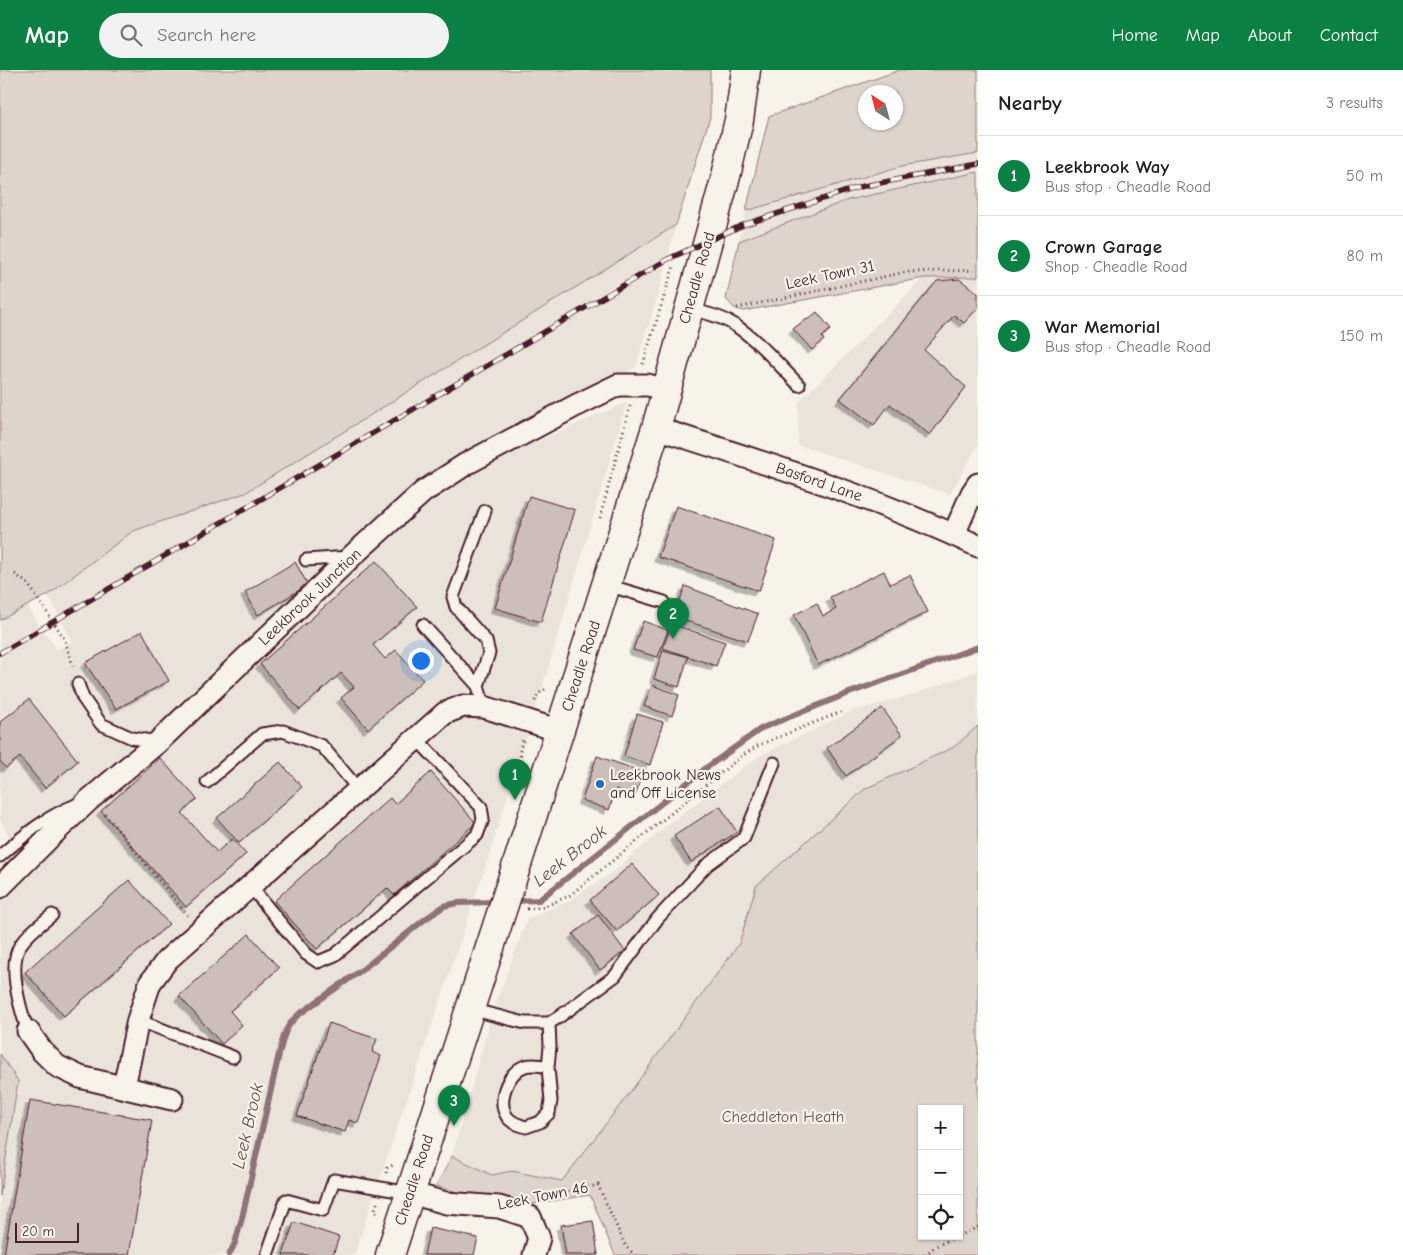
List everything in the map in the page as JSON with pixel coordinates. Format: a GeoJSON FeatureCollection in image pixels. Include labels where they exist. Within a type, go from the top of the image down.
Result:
{"type":"FeatureCollection","features":[{"type":"Feature","properties":{"kind":"highway","name":"Cheadle Road"},"geometry":{"type":"LineString","coordinates":[[390,1255],[656,428],[726,176],[739,120],[746,70]]}},
{"type":"Feature","properties":{"kind":"street","name":"Leekbrook Junction"},"geometry":{"type":"LineString","coordinates":[[0,887],[90,799],[158,742],[352,556],[423,492],[466,464],[618,385],[648,385],[666,390]]}},
{"type":"Feature","properties":{"kind":"street","name":"Basford Lane"},"geometry":{"type":"LineString","coordinates":[[656,428],[801,475],[906,514],[978,546]]}},
{"type":"Feature","properties":{"kind":"street"},"geometry":{"type":"LineString","coordinates":[[954,534],[972,492],[978,484]]}},
{"type":"Feature","properties":{"kind":"street"},"geometry":{"type":"LineString","coordinates":[[124,1087],[138,1020],[150,983],[168,960],[445,713],[463,706],[484,707],[560,731]]}},
{"type":"Feature","properties":{"kind":"street"},"geometry":{"type":"LineString","coordinates":[[28,1030],[42,1051],[57,1066],[80,1076],[172,1098]]}},
{"type":"Feature","properties":{"kind":"street","name":"Leek Town 46"},"geometry":{"type":"LineString","coordinates":[[410,1193],[446,1203],[499,1207],[530,1217],[539,1238],[534,1255]]}},
{"type":"Feature","properties":{"kind":"lane"},"geometry":{"type":"LineString","coordinates":[[688,309],[710,314],[732,324],[761,347],[799,385]]}},
{"type":"Feature","properties":{"kind":"lane"},"geometry":{"type":"LineString","coordinates":[[478,686],[489,652],[486,640],[456,607],[452,597],[486,511]]}},
{"type":"Feature","properties":{"kind":"lane"},"geometry":{"type":"LineString","coordinates":[[306,560],[352,556]]}},
{"type":"Feature","properties":{"kind":"lane"},"geometry":{"type":"LineString","coordinates":[[607,585],[664,602]]}},
{"type":"Feature","properties":{"kind":"lane"},"geometry":{"type":"LineString","coordinates":[[422,625],[478,686],[484,707]]}},
{"type":"Feature","properties":{"kind":"lane"},"geometry":{"type":"LineString","coordinates":[[78,684],[83,698],[101,724],[132,738],[158,742]]}},
{"type":"Feature","properties":{"kind":"lane"},"geometry":{"type":"LineString","coordinates":[[207,782],[262,734],[283,731],[322,746],[359,790]]}},
{"type":"Feature","properties":{"kind":"lane"},"geometry":{"type":"LineString","coordinates":[[251,887],[306,954],[318,962],[335,955],[477,835],[483,819],[482,807],[416,738]]}},
{"type":"Feature","properties":{"kind":"lane"},"geometry":{"type":"LineString","coordinates":[[470,1009],[525,1023],[549,1023],[615,976],[658,918],[707,865],[744,838],[774,763]]}},
{"type":"Feature","properties":{"kind":"lane"},"geometry":{"type":"LineString","coordinates":[[0,856],[48,819],[64,809],[90,799]]}},
{"type":"Feature","properties":{"kind":"lane"},"geometry":{"type":"LineString","coordinates":[[28,1030],[20,1010],[15,981],[15,960],[19,946],[28,935],[52,915]]}},
{"type":"Feature","properties":{"kind":"lane"},"geometry":{"type":"LineString","coordinates":[[138,1020],[233,1057]]}},
{"type":"Feature","properties":{"kind":"lane"},"geometry":{"type":"LineString","coordinates":[[548,1067],[536,1064],[524,1066],[514,1073],[508,1082],[502,1103],[507,1117],[514,1123],[526,1127],[540,1122],[549,1113],[552,1101],[548,1067],[550,1046],[549,1023]]}},
{"type":"Feature","properties":{"kind":"lane"},"geometry":{"type":"LineString","coordinates":[[267,1255],[286,1200],[323,1210],[334,1180],[410,1193]]}},
{"type":"Feature","properties":{"kind":"path"},"geometry":{"type":"LineString","coordinates":[[598,526],[636,385],[676,257]]}},
{"type":"Feature","properties":{"kind":"path","name":"Leek Town 31"},"geometry":{"type":"LineString","coordinates":[[734,308],[906,272],[978,270]]}},
{"type":"Feature","properties":{"kind":"path"},"geometry":{"type":"LineString","coordinates":[[15,574],[28,584],[64,638],[78,684]]}},
{"type":"Feature","properties":{"kind":"path"},"geometry":{"type":"LineString","coordinates":[[522,766],[520,749],[537,695],[548,687]]}},
{"type":"Feature","properties":{"kind":"path"},"geometry":{"type":"LineString","coordinates":[[505,902],[543,907],[569,896],[743,755],[759,745],[843,711]]}},
{"type":"Feature","properties":{"kind":"path"},"geometry":{"type":"LineString","coordinates":[[90,799],[200,931]]}},
{"type":"Feature","properties":{"kind":"path"},"geometry":{"type":"LineString","coordinates":[[374,1224],[377,1217],[375,1209],[387,1168],[396,1163],[399,1158]]}},
{"type":"Feature","properties":{"kind":"path","name":"Leek Town 46"},"geometry":{"type":"LineString","coordinates":[[535,1199],[598,1186],[626,1248],[635,1255]]}},
{"type":"Feature","properties":{"kind":"path"},"geometry":{"type":"LineString","coordinates":[[963,1234],[978,1227]]}},
{"type":"Feature","properties":{"kind":"path"},"geometry":{"type":"LineString","coordinates":[[925,1255],[936,1246],[950,1240]]}},
{"type":"Feature","properties":{"kind":"shaded area"},"geometry":{"type":"Polygon","coordinates":[[[900,70],[978,70],[978,445],[950,494],[798,445],[799,402],[924,278],[743,311],[734,308],[726,299],[769,116],[900,70]]]}},
{"type":"Feature","properties":{"kind":"shaded area"},"geometry":{"type":"Polygon","coordinates":[[[672,196],[676,225],[659,291],[636,367],[561,405],[441,483],[627,402],[549,666],[484,871],[354,1255],[0,1255],[0,1196],[18,1081],[0,1054],[0,875],[19,856],[0,819],[0,620],[27,605],[41,629],[57,650],[72,641],[48,595],[271,428],[672,196]]]}},
{"type":"Feature","properties":{"kind":"shaded area"},"geometry":{"type":"Polygon","coordinates":[[[978,671],[978,726],[954,747],[865,789],[756,886],[739,944],[562,1181],[512,1171],[492,1175],[452,1156],[494,1007],[528,918],[567,902],[614,871],[670,823],[757,757],[855,710],[909,696],[978,671]]]}},
{"type":"Feature","properties":{"kind":"green space"},"geometry":{"type":"Polygon","coordinates":[[[0,70],[710,70],[710,117],[676,225],[245,493],[133,531],[48,595],[0,620],[0,70]]]}},
{"type":"Feature","properties":{"kind":"green space"},"geometry":{"type":"Polygon","coordinates":[[[900,70],[978,70],[978,153],[902,166],[746,211],[769,116],[900,70]]]}},
{"type":"Feature","properties":{"kind":"green space"},"geometry":{"type":"Polygon","coordinates":[[[978,172],[978,277],[925,278],[743,311],[734,308],[726,299],[739,241],[848,200],[978,172]]]}},
{"type":"Feature","properties":{"kind":"green space","name":"Cheddleton Heath"},"geometry":{"type":"Polygon","coordinates":[[[978,726],[978,1255],[615,1255],[590,1195],[512,1207],[436,1186],[452,1156],[492,1175],[512,1171],[562,1181],[739,944],[756,886],[865,789],[954,747],[978,726]]]}},
{"type":"Feature","properties":{"kind":"green space"},"geometry":{"type":"Polygon","coordinates":[[[0,1054],[18,1081],[0,1196],[0,1054]]]}},
{"type":"Feature","properties":{"kind":"building"},"geometry":{"type":"Polygon","coordinates":[[[959,279],[978,293],[978,308],[964,323],[954,315],[924,350],[966,387],[930,435],[890,404],[874,425],[840,399],[937,281],[959,279]]]}},
{"type":"Feature","properties":{"kind":"building"},"geometry":{"type":"Polygon","coordinates":[[[817,312],[831,329],[822,337],[824,340],[812,350],[793,329],[817,312]]]}},
{"type":"Feature","properties":{"kind":"building"},"geometry":{"type":"Polygon","coordinates":[[[529,496],[575,510],[541,622],[495,608],[529,496]]]}},
{"type":"Feature","properties":{"kind":"building"},"geometry":{"type":"Polygon","coordinates":[[[676,506],[776,540],[759,591],[658,557],[676,506]]]}},
{"type":"Feature","properties":{"kind":"building"},"geometry":{"type":"Polygon","coordinates":[[[376,561],[417,607],[373,645],[385,659],[396,650],[423,680],[368,729],[341,698],[354,687],[341,673],[300,710],[260,664],[376,561]]]}},
{"type":"Feature","properties":{"kind":"building"},"geometry":{"type":"Polygon","coordinates":[[[295,562],[308,585],[258,615],[245,592],[295,562]]]}},
{"type":"Feature","properties":{"kind":"building"},"geometry":{"type":"Polygon","coordinates":[[[884,571],[890,584],[910,575],[928,612],[818,665],[794,615],[817,603],[823,616],[836,609],[830,597],[884,571]]]}},
{"type":"Feature","properties":{"kind":"building"},"geometry":{"type":"Polygon","coordinates":[[[685,586],[758,614],[748,641],[674,617],[685,586]]]}},
{"type":"Feature","properties":{"kind":"building"},"geometry":{"type":"Polygon","coordinates":[[[643,621],[668,630],[658,657],[633,650],[643,621]]]}},
{"type":"Feature","properties":{"kind":"building"},"geometry":{"type":"Polygon","coordinates":[[[672,624],[725,642],[716,666],[663,648],[672,624]]]}},
{"type":"Feature","properties":{"kind":"building"},"geometry":{"type":"Polygon","coordinates":[[[142,631],[169,681],[116,709],[85,663],[142,631]]]}},
{"type":"Feature","properties":{"kind":"building"},"geometry":{"type":"Polygon","coordinates":[[[663,650],[688,657],[679,687],[654,679],[663,650]]]}},
{"type":"Feature","properties":{"kind":"building"},"geometry":{"type":"Polygon","coordinates":[[[652,685],[679,695],[672,716],[644,706],[652,685]]]}},
{"type":"Feature","properties":{"kind":"building"},"geometry":{"type":"Polygon","coordinates":[[[29,699],[78,761],[45,788],[20,757],[6,768],[0,761],[0,722],[29,699]]]}},
{"type":"Feature","properties":{"kind":"building"},"geometry":{"type":"Polygon","coordinates":[[[882,708],[902,735],[846,776],[827,748],[882,708]]]}},
{"type":"Feature","properties":{"kind":"building"},"geometry":{"type":"Polygon","coordinates":[[[637,714],[663,722],[650,765],[624,756],[637,714]]]}},
{"type":"Feature","properties":{"kind":"building"},"geometry":{"type":"Polygon","coordinates":[[[597,756],[643,772],[635,796],[616,789],[609,810],[582,800],[597,756]]]}},
{"type":"Feature","properties":{"kind":"building"},"geometry":{"type":"Polygon","coordinates":[[[160,758],[197,799],[182,813],[217,852],[232,839],[246,854],[186,907],[101,811],[160,758]]]}},
{"type":"Feature","properties":{"kind":"building"},"geometry":{"type":"Polygon","coordinates":[[[280,762],[302,787],[239,843],[217,818],[280,762]]]}},
{"type":"Feature","properties":{"kind":"building"},"geometry":{"type":"Polygon","coordinates":[[[431,772],[476,823],[394,895],[387,888],[317,949],[274,901],[390,798],[395,804],[431,772]]]}},
{"type":"Feature","properties":{"kind":"building"},"geometry":{"type":"Polygon","coordinates":[[[720,806],[737,832],[691,862],[674,836],[720,806]]]}},
{"type":"Feature","properties":{"kind":"building"},"geometry":{"type":"Polygon","coordinates":[[[632,864],[659,895],[617,931],[590,900],[632,864]]]}},
{"type":"Feature","properties":{"kind":"building"},"geometry":{"type":"Polygon","coordinates":[[[129,880],[169,924],[64,1016],[25,972],[129,880]]]}},
{"type":"Feature","properties":{"kind":"building"},"geometry":{"type":"Polygon","coordinates":[[[598,915],[625,951],[600,970],[573,934],[598,915]]]}},
{"type":"Feature","properties":{"kind":"building"},"geometry":{"type":"Polygon","coordinates":[[[249,934],[279,968],[230,1011],[242,1025],[222,1044],[179,996],[249,934]]]}},
{"type":"Feature","properties":{"kind":"building"},"geometry":{"type":"Polygon","coordinates":[[[329,1023],[377,1039],[372,1052],[381,1056],[358,1123],[349,1120],[345,1132],[297,1116],[329,1023]]]}},
{"type":"Feature","properties":{"kind":"building"},"geometry":{"type":"Polygon","coordinates":[[[30,1100],[152,1120],[129,1255],[4,1255],[30,1100]]]}},
{"type":"Feature","properties":{"kind":"building"},"geometry":{"type":"Polygon","coordinates":[[[593,1221],[598,1255],[566,1255],[561,1225],[593,1221]]]}},
{"type":"Feature","properties":{"kind":"building"},"geometry":{"type":"Polygon","coordinates":[[[294,1222],[339,1237],[333,1255],[283,1255],[294,1222]]]}},
{"type":"Feature","properties":{"kind":"building"},"geometry":{"type":"Polygon","coordinates":[[[430,1228],[478,1238],[474,1255],[424,1255],[430,1228]]]}},
{"type":"Feature","properties":{"kind":"waterway","name":"Leek Brook"},"geometry":{"type":"LineString","coordinates":[[512,901],[539,900],[706,768],[762,728],[849,693],[978,647]]}},
{"type":"Feature","properties":{"kind":"waterway","name":"Leek Brook"},"geometry":{"type":"LineString","coordinates":[[229,1255],[235,1243],[242,1218],[279,1054],[285,1033],[290,1024],[298,1015],[363,969],[444,906],[457,903],[497,902]]}},
{"type":"Feature","properties":{"kind":"railway"},"geometry":{"type":"LineString","coordinates":[[0,653],[668,259],[743,225],[859,187],[978,164]]}},
{"type":"Feature","properties":{"kind":"place","name":"Crown Garage"},"geometry":{"type":"Point","coordinates":[673,639]}},
{"type":"Feature","properties":{"kind":"place","name":"Leekbrook News and Off License"},"geometry":{"type":"Point","coordinates":[600,784]}},
{"type":"Feature","properties":{"kind":"place","name":"Leekbrook Way"},"geometry":{"type":"Point","coordinates":[515,800]}},
{"type":"Feature","properties":{"kind":"place","name":"War Memorial"},"geometry":{"type":"Point","coordinates":[454,1126]}}]}
